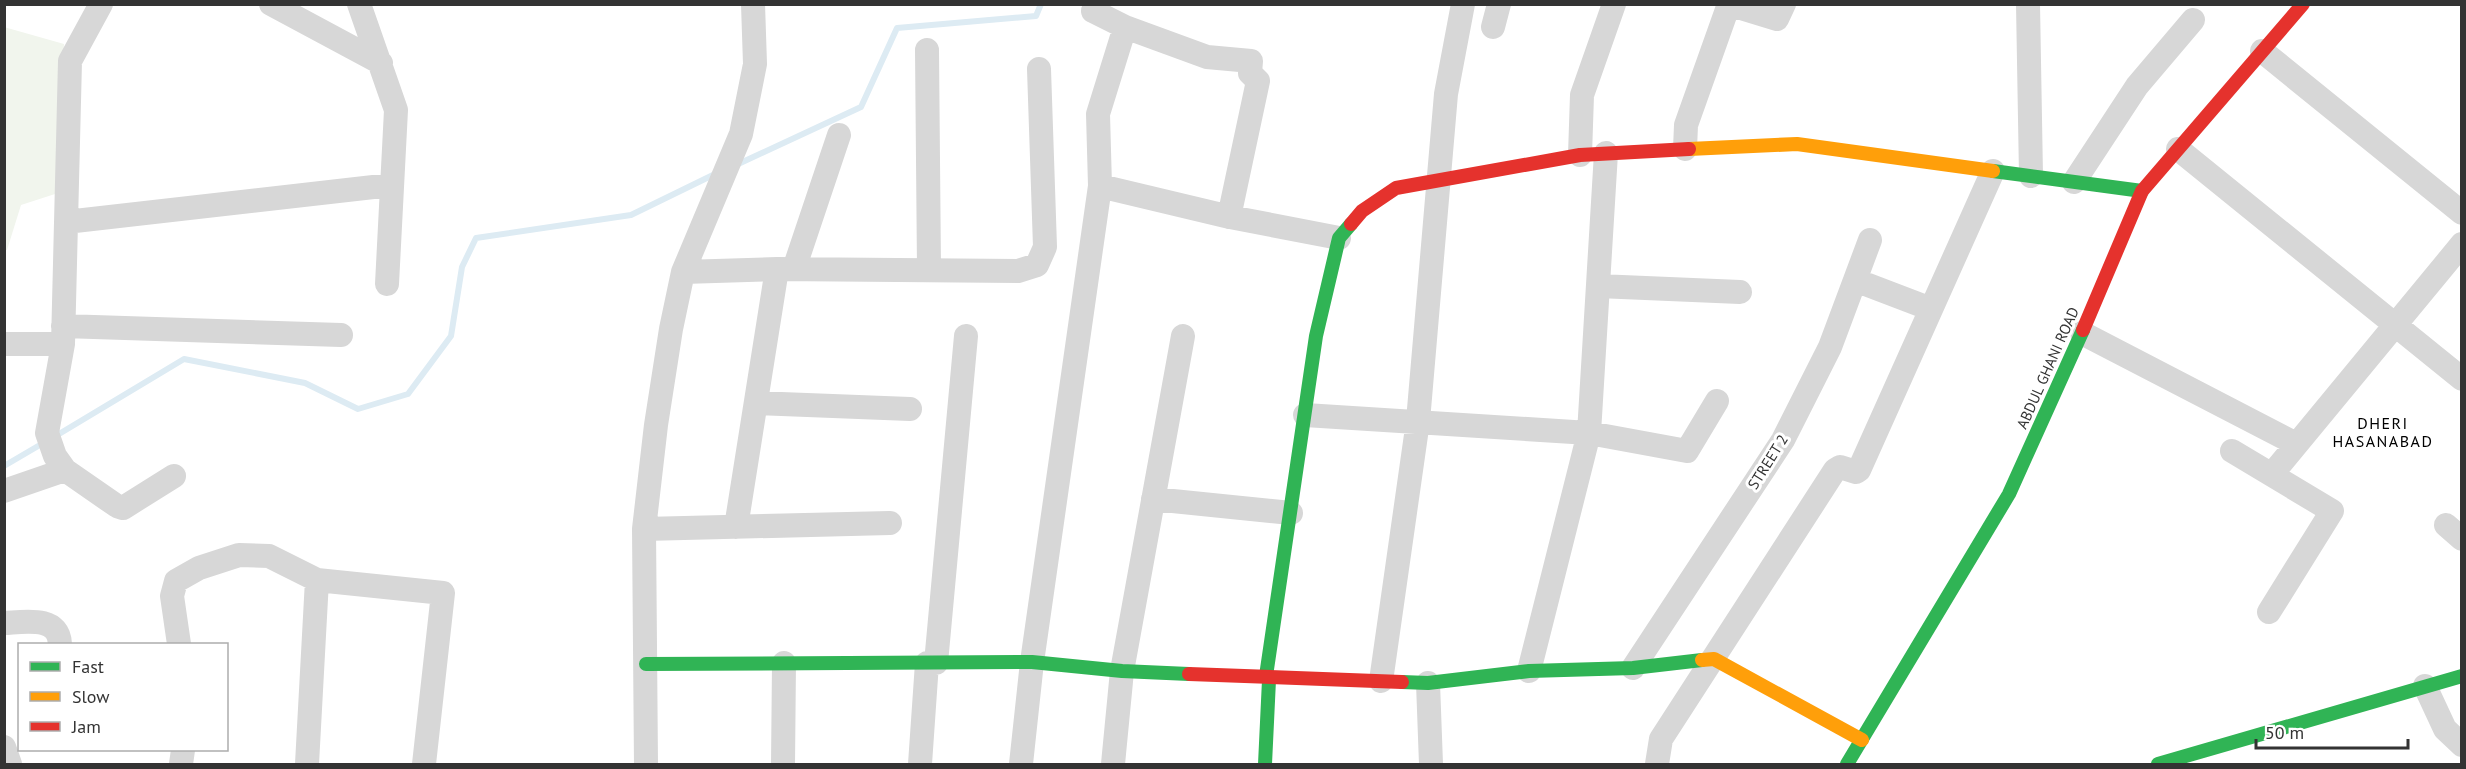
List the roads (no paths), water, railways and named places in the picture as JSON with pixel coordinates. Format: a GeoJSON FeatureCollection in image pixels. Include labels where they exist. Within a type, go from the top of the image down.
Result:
{"type":"FeatureCollection","features":[{"type":"Feature","properties":{"kind":"street"},"geometry":{"type":"LineString","coordinates":[[56,453],[63,335],[70,61],[101,4]]}},
{"type":"Feature","properties":{"kind":"street"},"geometry":{"type":"LineString","coordinates":[[271,4],[381,63]]}},
{"type":"Feature","properties":{"kind":"street"},"geometry":{"type":"LineString","coordinates":[[359,4],[396,110],[387,284]]}},
{"type":"Feature","properties":{"kind":"street"},"geometry":{"type":"LineString","coordinates":[[646,765],[644,529],[671,329],[683,272],[741,134],[755,64],[753,4]]}},
{"type":"Feature","properties":{"kind":"street"},"geometry":{"type":"LineString","coordinates":[[1097,4],[1093,11],[1125,27],[1207,57],[1251,61],[1250,73],[1258,81],[1229,217]]}},
{"type":"Feature","properties":{"kind":"street"},"geometry":{"type":"LineString","coordinates":[[1382,681],[1418,421],[1446,94],[1463,4]]}},
{"type":"Feature","properties":{"kind":"street"},"geometry":{"type":"LineString","coordinates":[[1580,155],[1582,95],[1614,4]]}},
{"type":"Feature","properties":{"kind":"street"},"geometry":{"type":"LineString","coordinates":[[1685,149],[1686,125],[1729,5],[1777,19],[1784,4]]}},
{"type":"Feature","properties":{"kind":"street","name":"ABDUL GHANI ROAD"},"geometry":{"type":"LineString","coordinates":[[1847,765],[2009,494],[2082,333],[2142,191],[2303,4]]}},
{"type":"Feature","properties":{"kind":"street"},"geometry":{"type":"LineString","coordinates":[[2031,176],[2034,8]]}},
{"type":"Feature","properties":{"kind":"street"},"geometry":{"type":"LineString","coordinates":[[2074,182],[2137,86],[2193,20]]}},
{"type":"Feature","properties":{"kind":"street"},"geometry":{"type":"LineString","coordinates":[[1021,765],[1032,662],[1100,186],[1098,114],[1125,27]]}},
{"type":"Feature","properties":{"kind":"street"},"geometry":{"type":"LineString","coordinates":[[927,50],[929,268]]}},
{"type":"Feature","properties":{"kind":"street"},"geometry":{"type":"LineString","coordinates":[[2262,51],[2462,213]]}},
{"type":"Feature","properties":{"kind":"street"},"geometry":{"type":"LineString","coordinates":[[683,272],[785,268],[929,268],[1018,271],[1037,265],[1045,247],[1039,69]]}},
{"type":"Feature","properties":{"kind":"street"},"geometry":{"type":"LineString","coordinates":[[736,526],[756,403],[785,268],[839,135]]}},
{"type":"Feature","properties":{"kind":"street"},"geometry":{"type":"LineString","coordinates":[[1265,765],[1269,680],[1266,676],[1316,336],[1339,238],[1362,211],[1396,188],[1580,155],[1797,144],[2142,191]]}},
{"type":"Feature","properties":{"kind":"street"},"geometry":{"type":"LineString","coordinates":[[2178,149],[2462,379]]}},
{"type":"Feature","properties":{"kind":"street"},"geometry":{"type":"LineString","coordinates":[[1529,671],[1589,433],[1606,153]]}},
{"type":"Feature","properties":{"kind":"street"},"geometry":{"type":"LineString","coordinates":[[1657,765],[1661,739],[1835,470],[1840,467],[1856,472],[1859,470],[1993,171]]}},
{"type":"Feature","properties":{"kind":"street"},"geometry":{"type":"LineString","coordinates":[[66,222],[391,185]]}},
{"type":"Feature","properties":{"kind":"street"},"geometry":{"type":"LineString","coordinates":[[1100,186],[1229,217],[1339,238]]}},
{"type":"Feature","properties":{"kind":"street","name":"STREET 2"},"geometry":{"type":"LineString","coordinates":[[1634,668],[1783,440],[1830,347],[1870,240]]}},
{"type":"Feature","properties":{"kind":"street"},"geometry":{"type":"LineString","coordinates":[[2273,473],[2462,244]]}},
{"type":"Feature","properties":{"kind":"street"},"geometry":{"type":"LineString","coordinates":[[1855,280],[1931,309]]}},
{"type":"Feature","properties":{"kind":"street"},"geometry":{"type":"LineString","coordinates":[[1598,286],[1740,292]]}},
{"type":"Feature","properties":{"kind":"street"},"geometry":{"type":"LineString","coordinates":[[2082,333],[2296,444]]}},
{"type":"Feature","properties":{"kind":"street"},"geometry":{"type":"LineString","coordinates":[[4,344],[63,335],[341,335]]}},
{"type":"Feature","properties":{"kind":"street"},"geometry":{"type":"LineString","coordinates":[[920,765],[966,336]]}},
{"type":"Feature","properties":{"kind":"street"},"geometry":{"type":"LineString","coordinates":[[1113,765],[1122,671],[1184,336]]}},
{"type":"Feature","properties":{"kind":"street"},"geometry":{"type":"LineString","coordinates":[[1305,415],[1589,433],[1687,451],[1717,401]]}},
{"type":"Feature","properties":{"kind":"street"},"geometry":{"type":"LineString","coordinates":[[756,403],[910,409]]}},
{"type":"Feature","properties":{"kind":"street"},"geometry":{"type":"LineString","coordinates":[[2232,450],[2332,511],[2269,612]]}},
{"type":"Feature","properties":{"kind":"street"},"geometry":{"type":"LineString","coordinates":[[56,453],[117,506],[123,508],[174,476]]}},
{"type":"Feature","properties":{"kind":"street"},"geometry":{"type":"LineString","coordinates":[[4,491],[56,453]]}},
{"type":"Feature","properties":{"kind":"street"},"geometry":{"type":"LineString","coordinates":[[1153,499],[1291,513]]}},
{"type":"Feature","properties":{"kind":"street"},"geometry":{"type":"LineString","coordinates":[[644,529],[890,523]]}},
{"type":"Feature","properties":{"kind":"street"},"geometry":{"type":"LineString","coordinates":[[179,643],[172,596],[176,581],[199,568],[239,555],[269,556],[317,580],[443,594],[424,765]]}},
{"type":"Feature","properties":{"kind":"street"},"geometry":{"type":"LineString","coordinates":[[307,765],[317,580]]}},
{"type":"Feature","properties":{"kind":"street"},"geometry":{"type":"LineString","coordinates":[[4,623],[39,621],[53,628],[60,643]]}},
{"type":"Feature","properties":{"kind":"street"},"geometry":{"type":"LineString","coordinates":[[646,664],[1032,662],[1122,671],[1428,683],[1529,671],[1634,668],[1714,659],[1862,740]]}},
{"type":"Feature","properties":{"kind":"street"},"geometry":{"type":"LineString","coordinates":[[783,765],[784,663]]}},
{"type":"Feature","properties":{"kind":"street"},"geometry":{"type":"LineString","coordinates":[[2158,765],[2206,758],[2424,686],[2462,676]]}},
{"type":"Feature","properties":{"kind":"street"},"geometry":{"type":"LineString","coordinates":[[1428,683],[1431,765]]}},
{"type":"Feature","properties":{"kind":"street"},"geometry":{"type":"LineString","coordinates":[[2424,686],[2445,729],[2462,745]]}},
{"type":"Feature","properties":{"kind":"street"},"geometry":{"type":"LineString","coordinates":[[4,747],[10,765]]}},
{"type":"Feature","properties":{"kind":"waterway"},"geometry":{"type":"LineString","coordinates":[[736,165],[861,107],[897,28],[1036,16],[1041,4]]}},
{"type":"Feature","properties":{"kind":"waterway"},"geometry":{"type":"LineString","coordinates":[[54,437],[184,359],[305,383],[358,409],[408,394],[451,336],[462,267],[476,238],[631,215],[713,175]]}},
{"type":"Feature","properties":{"kind":"waterway"},"geometry":{"type":"LineString","coordinates":[[4,466],[45,442]]}},
{"type":"Feature","properties":{"kind":"district","name":"DHERI HASANABAD"},"geometry":{"type":"Point","coordinates":[2383,432]}}]}
